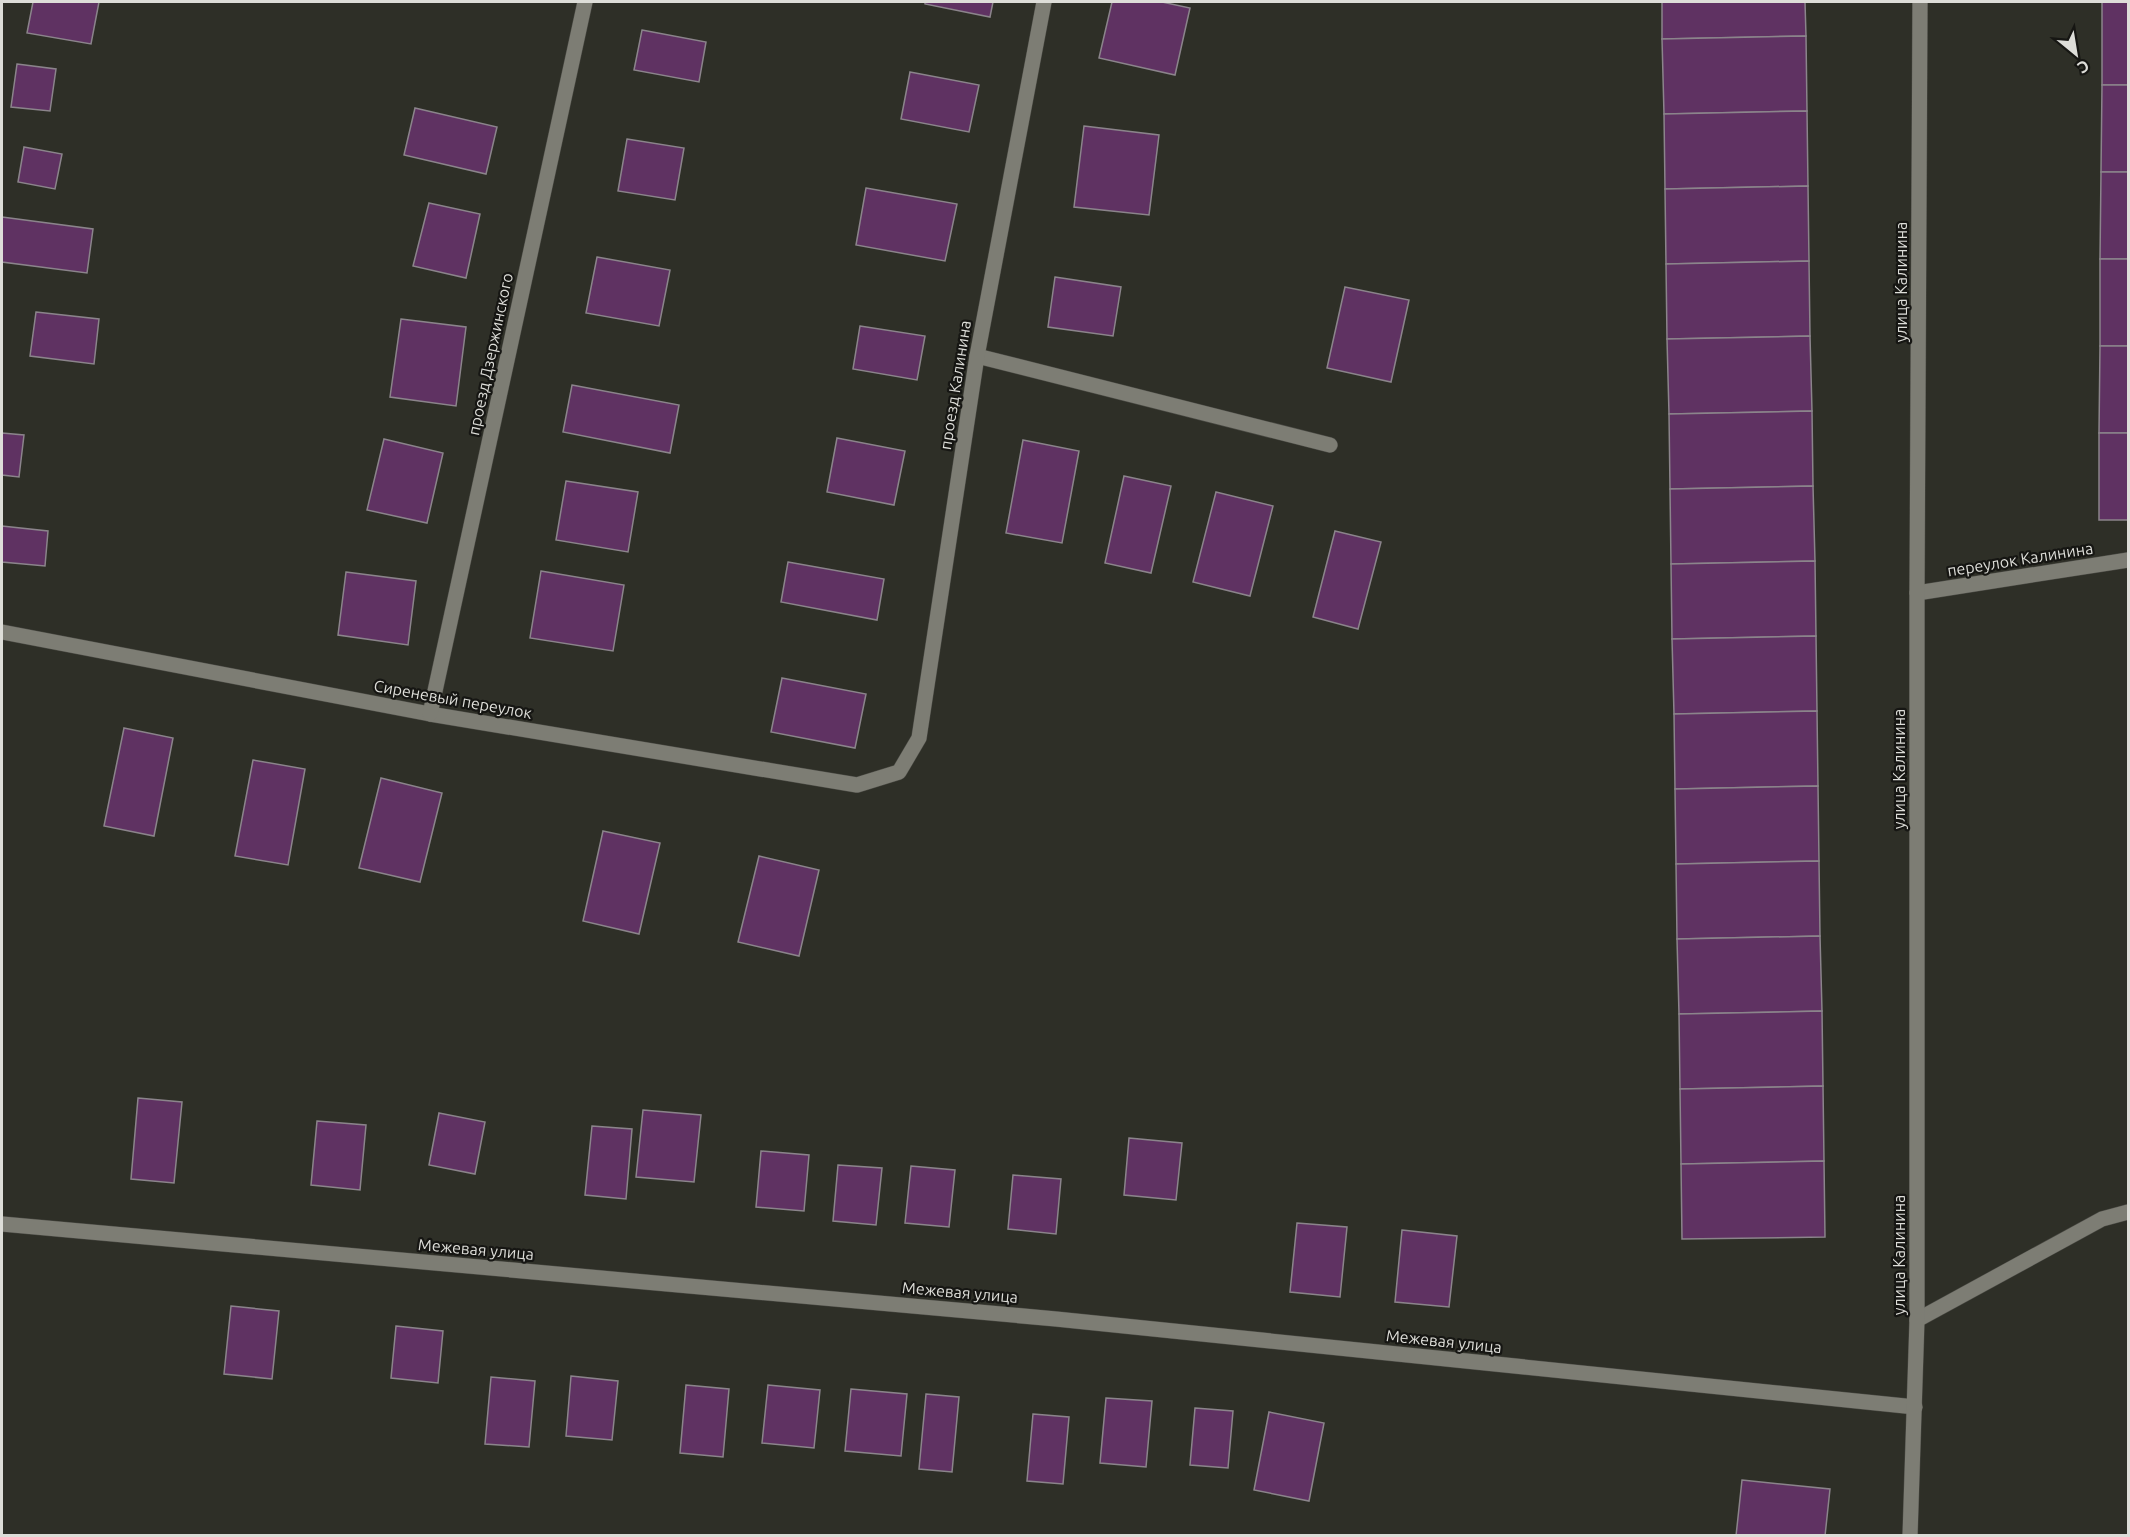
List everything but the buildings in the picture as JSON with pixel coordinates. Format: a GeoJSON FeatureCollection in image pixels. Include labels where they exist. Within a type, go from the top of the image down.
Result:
{"type":"FeatureCollection","features":[{"type":"Feature","properties":{"kind":"street","name":"проезд Дзержинского"},"geometry":{"type":"LineString","coordinates":[[430,714],[585,2]]}},
{"type":"Feature","properties":{"kind":"street","name":"проезд Калинина"},"geometry":{"type":"LineString","coordinates":[[899,772],[918,738],[977,356],[1044,2]]}},
{"type":"Feature","properties":{"kind":"street","name":"улица Калинина"},"geometry":{"type":"LineString","coordinates":[[1910,1536],[1917,1320],[1920,2]]}},
{"type":"Feature","properties":{"kind":"street"},"geometry":{"type":"LineString","coordinates":[[977,356],[1330,445]]}},
{"type":"Feature","properties":{"kind":"street","name":"переулок Калинина"},"geometry":{"type":"LineString","coordinates":[[1917,593],[2128,560]]}},
{"type":"Feature","properties":{"kind":"street","name":"Сиреневый переулок"},"geometry":{"type":"LineString","coordinates":[[2,632],[430,714],[856,785],[899,772]]}},
{"type":"Feature","properties":{"kind":"street"},"geometry":{"type":"LineString","coordinates":[[1917,1320],[2103,1219],[2128,1212]]}},
{"type":"Feature","properties":{"kind":"street","name":"Межевая улица"},"geometry":{"type":"LineString","coordinates":[[2,1224],[1056,1319],[1915,1407]]}}]}
